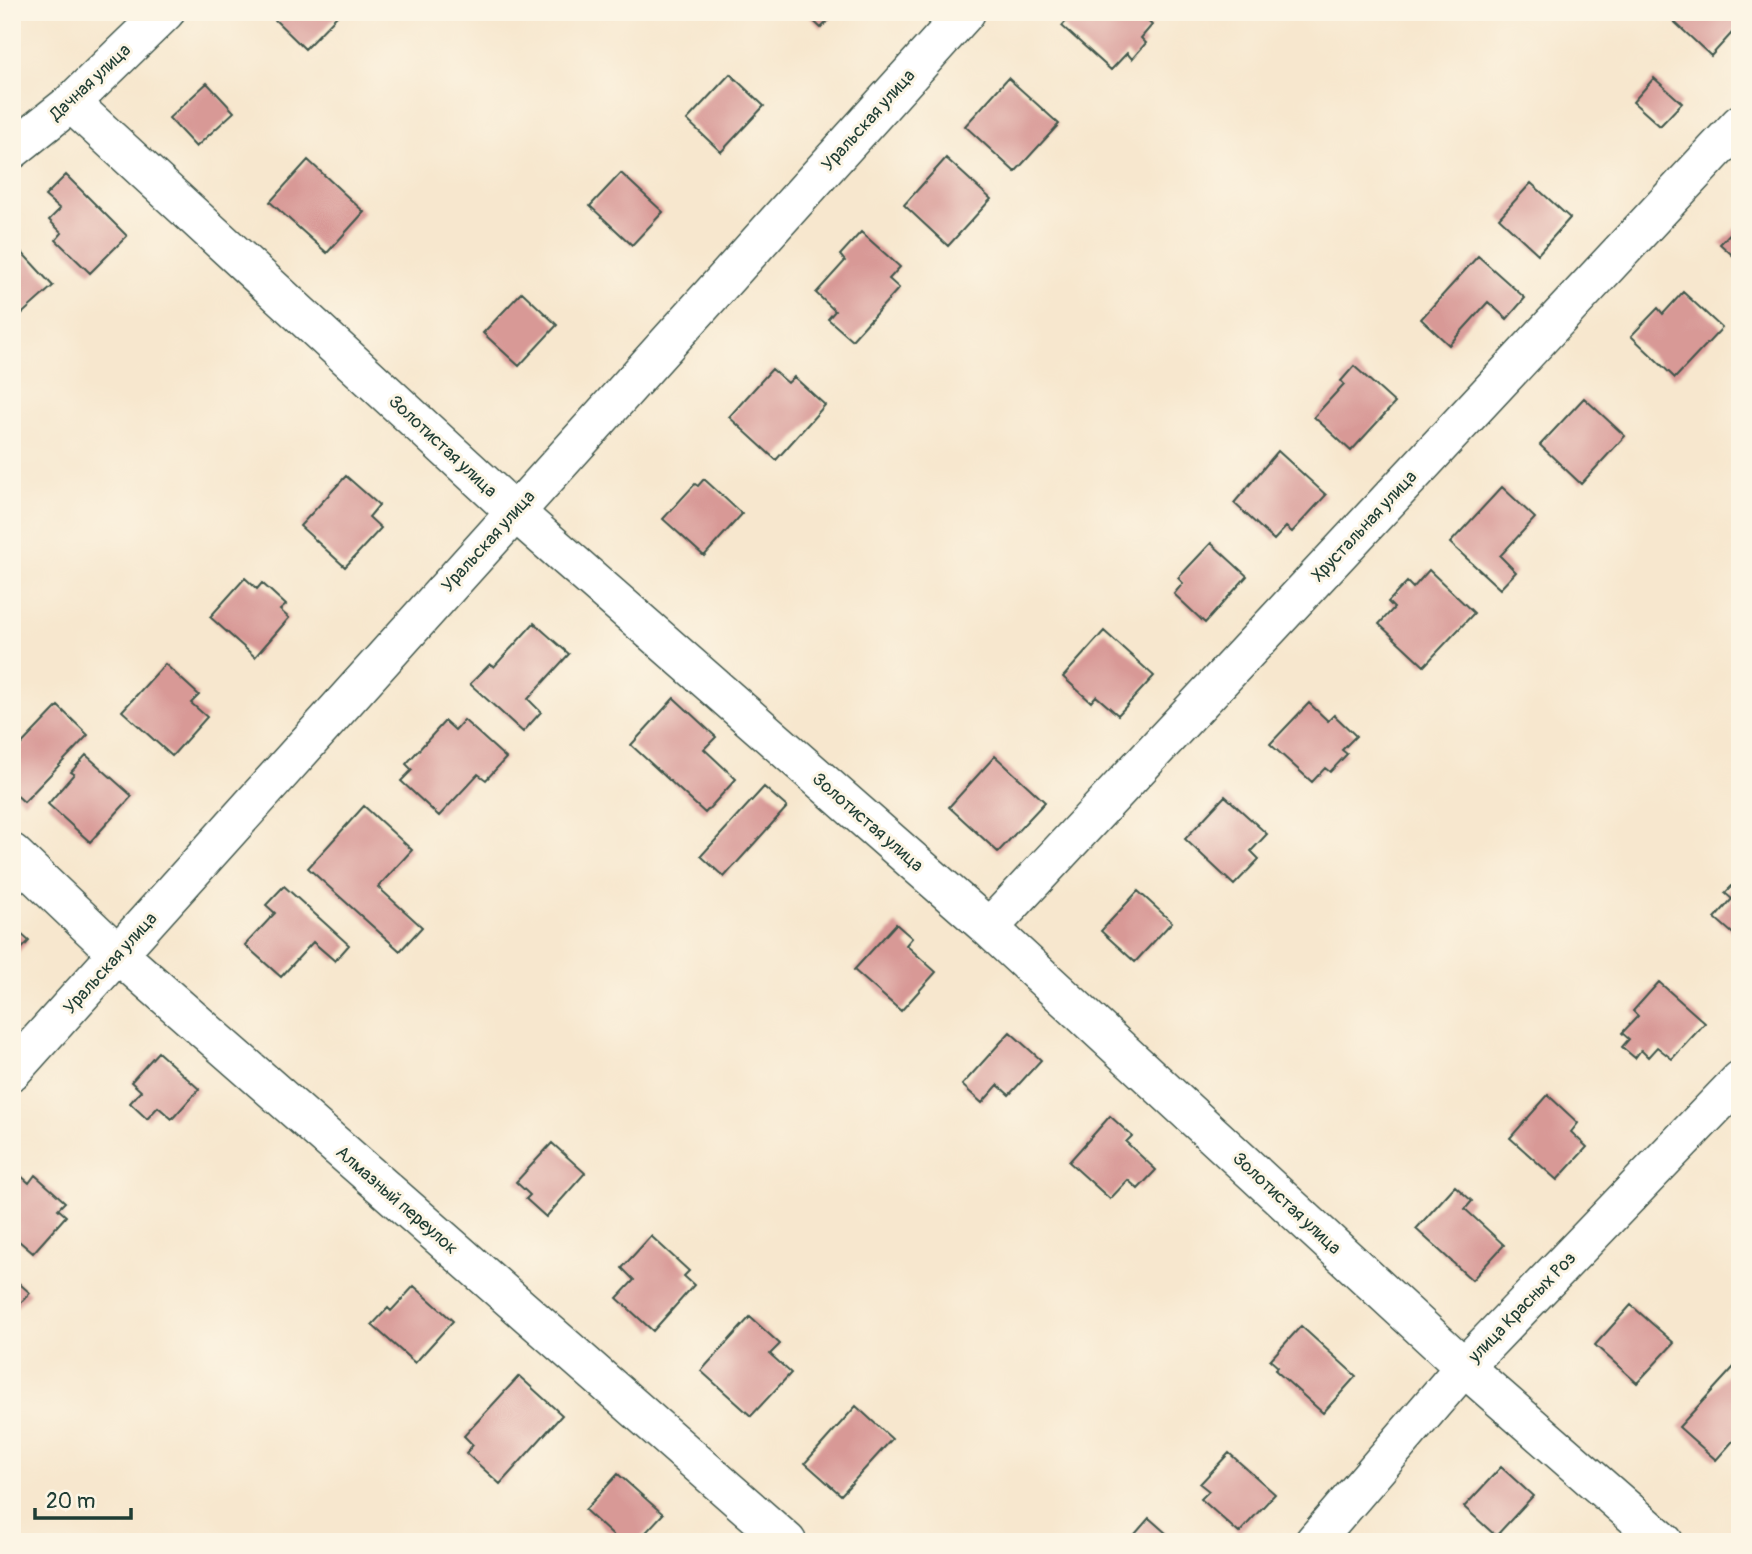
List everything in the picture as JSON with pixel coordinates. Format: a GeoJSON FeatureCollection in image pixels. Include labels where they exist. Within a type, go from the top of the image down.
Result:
{"type":"FeatureCollection","features":[{"type":"Feature","properties":{"kind":"street","name":"Дачная улица"},"geometry":{"type":"LineString","coordinates":[[12,150],[71,103],[165,12]]}},
{"type":"Feature","properties":{"kind":"street","name":"Уральская улица"},"geometry":{"type":"LineString","coordinates":[[12,1071],[966,12]]}},
{"type":"Feature","properties":{"kind":"street","name":"Золотистая улица"},"geometry":{"type":"LineString","coordinates":[[71,103],[515,512],[989,928],[1464,1367],[1664,1542]]}},
{"type":"Feature","properties":{"kind":"street","name":"Хрустальная улица"},"geometry":{"type":"LineString","coordinates":[[989,928],[1740,124]]}},
{"type":"Feature","properties":{"kind":"street","name":"Алмазный переулок"},"geometry":{"type":"LineString","coordinates":[[12,853],[118,954],[787,1542]]}},
{"type":"Feature","properties":{"kind":"street","name":"улица Красных Роз"},"geometry":{"type":"LineString","coordinates":[[1314,1542],[1464,1367],[1740,1080]]}},
{"type":"Feature","properties":{"kind":"building"},"geometry":{"type":"Polygon","coordinates":[[[267,12],[333,12],[337,16],[305,49],[267,12]]]}},
{"type":"Feature","properties":{"kind":"building"},"geometry":{"type":"Polygon","coordinates":[[[804,12],[836,12],[821,28],[804,12]]]}},
{"type":"Feature","properties":{"kind":"building"},"geometry":{"type":"Polygon","coordinates":[[[1074,12],[1138,12],[1152,25],[1141,38],[1146,43],[1132,59],[1127,53],[1111,70],[1062,26],[1074,12]]]}},
{"type":"Feature","properties":{"kind":"building"},"geometry":{"type":"Polygon","coordinates":[[[1673,12],[1740,12],[1740,24],[1711,56],[1669,17],[1673,12]]]}},
{"type":"Feature","properties":{"kind":"building"},"geometry":{"type":"Polygon","coordinates":[[[730,74],[764,106],[721,152],[687,120],[730,74]]]}},
{"type":"Feature","properties":{"kind":"building"},"geometry":{"type":"Polygon","coordinates":[[[1008,78],[1059,124],[1015,172],[965,126],[1008,78]]]}},
{"type":"Feature","properties":{"kind":"building"},"geometry":{"type":"Polygon","coordinates":[[[1654,78],[1682,103],[1660,126],[1633,102],[1654,78]]]}},
{"type":"Feature","properties":{"kind":"building"},"geometry":{"type":"Polygon","coordinates":[[[207,83],[234,112],[196,147],[169,118],[207,83]]]}},
{"type":"Feature","properties":{"kind":"building"},"geometry":{"type":"Polygon","coordinates":[[[946,158],[991,199],[948,246],[904,205],[946,158]]]}},
{"type":"Feature","properties":{"kind":"building"},"geometry":{"type":"Polygon","coordinates":[[[308,160],[364,212],[327,253],[270,202],[308,160]]]}},
{"type":"Feature","properties":{"kind":"building"},"geometry":{"type":"Polygon","coordinates":[[[621,173],[663,212],[632,245],[590,206],[621,173]]]}},
{"type":"Feature","properties":{"kind":"building"},"geometry":{"type":"Polygon","coordinates":[[[66,175],[127,236],[90,273],[56,240],[62,233],[49,220],[60,209],[45,196],[66,175]]]}},
{"type":"Feature","properties":{"kind":"building"},"geometry":{"type":"Polygon","coordinates":[[[1531,183],[1570,218],[1538,254],[1499,218],[1531,183]]]}},
{"type":"Feature","properties":{"kind":"building"},"geometry":{"type":"Polygon","coordinates":[[[1740,223],[1740,262],[1720,244],[1740,223]]]}},
{"type":"Feature","properties":{"kind":"building"},"geometry":{"type":"Polygon","coordinates":[[[861,232],[900,267],[889,279],[899,288],[852,340],[828,319],[835,311],[816,293],[845,261],[840,255],[861,232]]]}},
{"type":"Feature","properties":{"kind":"building"},"geometry":{"type":"Polygon","coordinates":[[[16,246],[53,286],[16,319],[12,315],[12,249],[16,246]]]}},
{"type":"Feature","properties":{"kind":"building"},"geometry":{"type":"Polygon","coordinates":[[[1478,256],[1525,298],[1507,319],[1488,302],[1449,345],[1421,319],[1478,256]]]}},
{"type":"Feature","properties":{"kind":"building"},"geometry":{"type":"Polygon","coordinates":[[[522,292],[557,325],[519,366],[483,333],[522,292]]]}},
{"type":"Feature","properties":{"kind":"building"},"geometry":{"type":"Polygon","coordinates":[[[1683,292],[1722,328],[1675,378],[1631,336],[1658,308],[1663,314],[1683,292]]]}},
{"type":"Feature","properties":{"kind":"building"},"geometry":{"type":"Polygon","coordinates":[[[1354,366],[1395,403],[1351,451],[1314,417],[1344,384],[1341,381],[1354,366]]]}},
{"type":"Feature","properties":{"kind":"building"},"geometry":{"type":"Polygon","coordinates":[[[772,369],[788,383],[794,377],[825,405],[776,460],[729,417],[772,369]]]}},
{"type":"Feature","properties":{"kind":"building"},"geometry":{"type":"Polygon","coordinates":[[[1584,398],[1625,436],[1581,484],[1540,445],[1584,398]]]}},
{"type":"Feature","properties":{"kind":"building"},"geometry":{"type":"Polygon","coordinates":[[[1278,451],[1326,495],[1292,532],[1286,527],[1274,540],[1234,503],[1278,451]]]}},
{"type":"Feature","properties":{"kind":"building"},"geometry":{"type":"Polygon","coordinates":[[[346,476],[379,505],[369,517],[381,528],[345,567],[300,526],[346,476]]]}},
{"type":"Feature","properties":{"kind":"building"},"geometry":{"type":"Polygon","coordinates":[[[704,479],[742,514],[704,556],[663,519],[695,484],[698,486],[704,479]]]}},
{"type":"Feature","properties":{"kind":"building"},"geometry":{"type":"Polygon","coordinates":[[[1502,487],[1535,518],[1500,556],[1516,572],[1500,589],[1450,543],[1502,487]]]}},
{"type":"Feature","properties":{"kind":"building"},"geometry":{"type":"Polygon","coordinates":[[[1211,543],[1247,576],[1205,623],[1174,594],[1183,583],[1178,578],[1211,543]]]}},
{"type":"Feature","properties":{"kind":"building"},"geometry":{"type":"Polygon","coordinates":[[[1429,570],[1474,613],[1424,666],[1379,624],[1394,608],[1388,602],[1407,582],[1413,588],[1429,570]]]}},
{"type":"Feature","properties":{"kind":"building"},"geometry":{"type":"Polygon","coordinates":[[[245,578],[257,589],[262,583],[286,605],[280,610],[289,618],[255,657],[210,617],[245,578]]]}},
{"type":"Feature","properties":{"kind":"building"},"geometry":{"type":"Polygon","coordinates":[[[534,623],[569,654],[528,699],[541,712],[523,732],[470,684],[490,664],[494,667],[534,623]]]}},
{"type":"Feature","properties":{"kind":"building"},"geometry":{"type":"Polygon","coordinates":[[[1104,631],[1154,676],[1118,715],[1096,696],[1091,702],[1063,677],[1104,631]]]}},
{"type":"Feature","properties":{"kind":"building"},"geometry":{"type":"Polygon","coordinates":[[[165,664],[199,695],[191,703],[207,717],[172,756],[122,711],[165,664]]]}},
{"type":"Feature","properties":{"kind":"building"},"geometry":{"type":"Polygon","coordinates":[[[674,698],[716,737],[704,749],[736,779],[705,813],[631,745],[674,698]]]}},
{"type":"Feature","properties":{"kind":"building"},"geometry":{"type":"Polygon","coordinates":[[[1309,703],[1328,721],[1334,715],[1356,736],[1342,750],[1347,754],[1330,772],[1325,768],[1312,782],[1270,744],[1309,703]]]}},
{"type":"Feature","properties":{"kind":"building"},"geometry":{"type":"Polygon","coordinates":[[[58,706],[88,735],[24,802],[12,791],[12,754],[58,706]]]}},
{"type":"Feature","properties":{"kind":"building"},"geometry":{"type":"Polygon","coordinates":[[[464,720],[506,758],[486,780],[478,774],[439,816],[401,781],[412,770],[406,764],[445,721],[455,730],[464,720]]]}},
{"type":"Feature","properties":{"kind":"building"},"geometry":{"type":"Polygon","coordinates":[[[86,755],[132,796],[90,842],[48,804],[74,774],[71,772],[86,755]]]}},
{"type":"Feature","properties":{"kind":"building"},"geometry":{"type":"Polygon","coordinates":[[[995,756],[1045,802],[998,852],[949,807],[995,756]]]}},
{"type":"Feature","properties":{"kind":"building"},"geometry":{"type":"Polygon","coordinates":[[[764,787],[787,807],[724,877],[701,856],[764,787]]]}},
{"type":"Feature","properties":{"kind":"building"},"geometry":{"type":"Polygon","coordinates":[[[1225,796],[1267,834],[1251,851],[1259,859],[1234,885],[1185,839],[1225,796]]]}},
{"type":"Feature","properties":{"kind":"building"},"geometry":{"type":"Polygon","coordinates":[[[364,806],[412,850],[378,887],[422,927],[400,951],[308,868],[364,806]]]}},
{"type":"Feature","properties":{"kind":"building"},"geometry":{"type":"Polygon","coordinates":[[[1740,878],[1739,939],[1715,918],[1732,899],[1725,893],[1740,878]]]}},
{"type":"Feature","properties":{"kind":"building"},"geometry":{"type":"Polygon","coordinates":[[[284,886],[349,945],[335,961],[313,942],[281,977],[245,945],[275,913],[266,905],[284,886]]]}},
{"type":"Feature","properties":{"kind":"building"},"geometry":{"type":"Polygon","coordinates":[[[1138,891],[1172,922],[1135,962],[1101,931],[1138,891]]]}},
{"type":"Feature","properties":{"kind":"building"},"geometry":{"type":"Polygon","coordinates":[[[896,924],[912,938],[906,945],[936,972],[901,1011],[854,970],[896,924]]]}},
{"type":"Feature","properties":{"kind":"building"},"geometry":{"type":"Polygon","coordinates":[[[12,926],[29,941],[12,959],[12,926]]]}},
{"type":"Feature","properties":{"kind":"building"},"geometry":{"type":"Polygon","coordinates":[[[1659,982],[1705,1023],[1672,1059],[1657,1047],[1648,1057],[1641,1050],[1635,1058],[1622,1047],[1629,1039],[1622,1033],[1638,1016],[1633,1011],[1659,982]]]}},
{"type":"Feature","properties":{"kind":"building"},"geometry":{"type":"Polygon","coordinates":[[[1010,1032],[1041,1060],[1009,1095],[998,1085],[982,1103],[962,1085],[1010,1032]]]}},
{"type":"Feature","properties":{"kind":"building"},"geometry":{"type":"Polygon","coordinates":[[[158,1052],[199,1089],[172,1119],[158,1107],[147,1119],[130,1103],[141,1091],[131,1082],[158,1052]]]}},
{"type":"Feature","properties":{"kind":"building"},"geometry":{"type":"Polygon","coordinates":[[[1548,1095],[1578,1123],[1571,1132],[1587,1147],[1557,1180],[1510,1138],[1548,1095]]]}},
{"type":"Feature","properties":{"kind":"building"},"geometry":{"type":"Polygon","coordinates":[[[1110,1116],[1132,1136],[1126,1142],[1156,1170],[1138,1189],[1128,1180],[1110,1199],[1069,1162],[1110,1116]]]}},
{"type":"Feature","properties":{"kind":"building"},"geometry":{"type":"Polygon","coordinates":[[[552,1143],[585,1173],[546,1217],[526,1199],[530,1195],[516,1182],[552,1143]]]}},
{"type":"Feature","properties":{"kind":"building"},"geometry":{"type":"Polygon","coordinates":[[[20,1175],[29,1183],[35,1175],[65,1202],[58,1209],[66,1216],[33,1253],[12,1235],[12,1184],[20,1175]]]}},
{"type":"Feature","properties":{"kind":"building"},"geometry":{"type":"Polygon","coordinates":[[[1455,1186],[1472,1201],[1465,1209],[1504,1245],[1472,1280],[1416,1229],[1455,1186]]]}},
{"type":"Feature","properties":{"kind":"building"},"geometry":{"type":"Polygon","coordinates":[[[651,1236],[689,1271],[684,1276],[694,1285],[653,1331],[617,1298],[634,1280],[622,1268],[651,1236]]]}},
{"type":"Feature","properties":{"kind":"building"},"geometry":{"type":"Polygon","coordinates":[[[12,1277],[30,1293],[12,1312],[12,1277]]]}},
{"type":"Feature","properties":{"kind":"building"},"geometry":{"type":"Polygon","coordinates":[[[414,1286],[453,1321],[415,1363],[372,1325],[388,1308],[391,1311],[414,1286]]]}},
{"type":"Feature","properties":{"kind":"building"},"geometry":{"type":"Polygon","coordinates":[[[1631,1305],[1674,1343],[1637,1383],[1595,1345],[1631,1305]]]}},
{"type":"Feature","properties":{"kind":"building"},"geometry":{"type":"Polygon","coordinates":[[[750,1317],[780,1344],[770,1354],[791,1373],[751,1416],[701,1371],[750,1317]]]}},
{"type":"Feature","properties":{"kind":"building"},"geometry":{"type":"Polygon","coordinates":[[[1301,1326],[1356,1376],[1323,1413],[1275,1370],[1278,1367],[1270,1360],[1301,1326]]]}},
{"type":"Feature","properties":{"kind":"building"},"geometry":{"type":"Polygon","coordinates":[[[1734,1367],[1740,1372],[1740,1433],[1716,1460],[1679,1427],[1734,1367]]]}},
{"type":"Feature","properties":{"kind":"building"},"geometry":{"type":"Polygon","coordinates":[[[519,1376],[562,1415],[500,1484],[466,1453],[473,1445],[464,1436],[519,1376]]]}},
{"type":"Feature","properties":{"kind":"building"},"geometry":{"type":"Polygon","coordinates":[[[856,1406],[892,1439],[841,1495],[805,1463],[856,1406]]]}},
{"type":"Feature","properties":{"kind":"building"},"geometry":{"type":"Polygon","coordinates":[[[1229,1453],[1275,1494],[1239,1533],[1201,1499],[1209,1491],[1200,1484],[1229,1453]]]}},
{"type":"Feature","properties":{"kind":"building"},"geometry":{"type":"Polygon","coordinates":[[[1501,1467],[1533,1496],[1496,1536],[1464,1507],[1501,1467]]]}},
{"type":"Feature","properties":{"kind":"building"},"geometry":{"type":"Polygon","coordinates":[[[618,1474],[663,1514],[637,1542],[620,1542],[585,1510],[618,1474]]]}},
{"type":"Feature","properties":{"kind":"building"},"geometry":{"type":"Polygon","coordinates":[[[1149,1518],[1176,1542],[1128,1542],[1149,1518]]]}}]}
